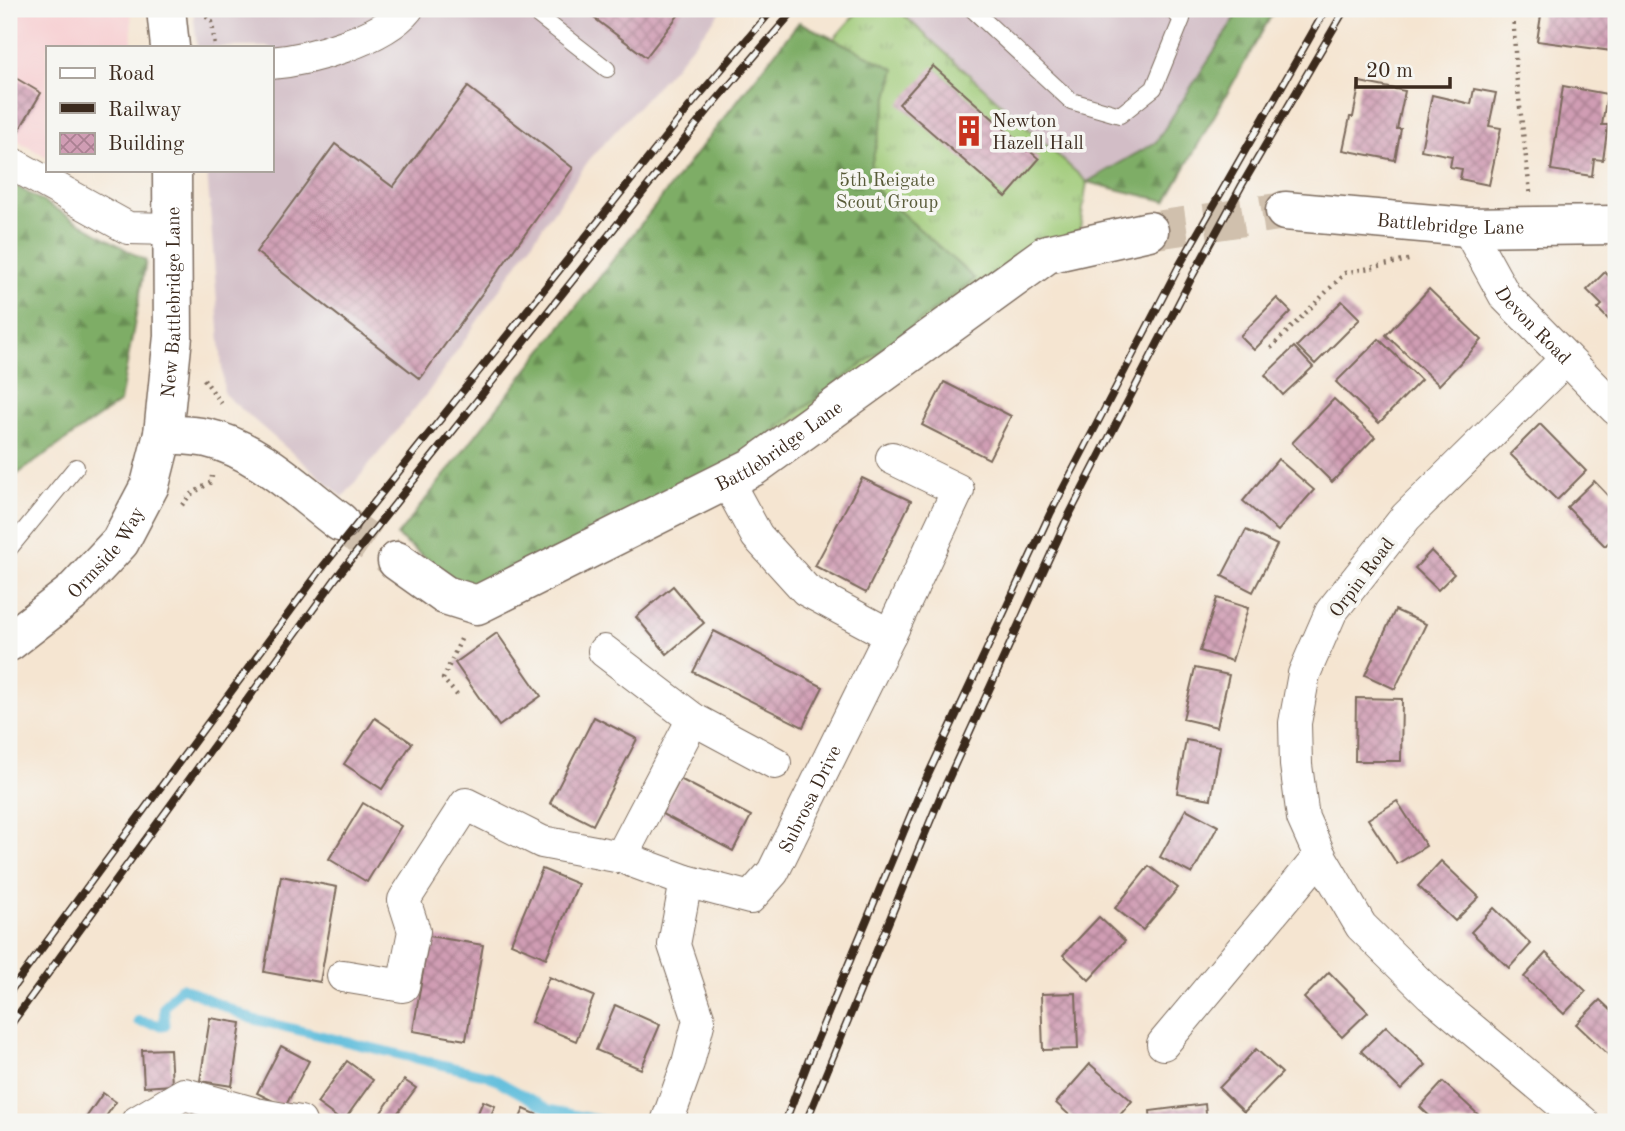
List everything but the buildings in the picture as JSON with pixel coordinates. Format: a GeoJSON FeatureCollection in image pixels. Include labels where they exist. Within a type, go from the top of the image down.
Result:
{"type":"FeatureCollection","features":[{"type":"Feature","properties":{"kind":"street"},"geometry":{"type":"LineString","coordinates":[[166,9],[170,46]]}},
{"type":"Feature","properties":{"kind":"street"},"geometry":{"type":"LineString","coordinates":[[273,63],[287,62],[341,48],[399,19],[407,9]]}},
{"type":"Feature","properties":{"kind":"street"},"geometry":{"type":"LineString","coordinates":[[9,162],[128,228],[172,229]]}},
{"type":"Feature","properties":{"kind":"street","name":"New Battlebridge Lane"},"geometry":{"type":"LineString","coordinates":[[163,434],[173,336],[172,172]]}},
{"type":"Feature","properties":{"kind":"street","name":"Battlebridge Lane"},"geometry":{"type":"LineString","coordinates":[[1285,211],[1467,227],[1616,225]]}},
{"type":"Feature","properties":{"kind":"street","name":"Devon Road"},"geometry":{"type":"LineString","coordinates":[[1467,227],[1504,296],[1616,409]]}},
{"type":"Feature","properties":{"kind":"street","name":"Battlebridge Lane"},"geometry":{"type":"LineString","coordinates":[[477,605],[753,467],[1047,254],[1149,231]]}},
{"type":"Feature","properties":{"kind":"street","name":"Orpin Road"},"geometry":{"type":"LineString","coordinates":[[1566,359],[1406,517],[1331,612],[1304,674],[1295,723],[1296,765],[1303,818],[1320,856],[1361,926],[1430,994],[1583,1122]]}},
{"type":"Feature","properties":{"kind":"street"},"geometry":{"type":"LineString","coordinates":[[163,434],[208,438],[235,448],[263,464],[340,522]]}},
{"type":"Feature","properties":{"kind":"street","name":"Ormside Way"},"geometry":{"type":"LineString","coordinates":[[9,642],[72,593],[120,542],[150,485],[163,434]]}},
{"type":"Feature","properties":{"kind":"street","name":"Subrosa Drive"},"geometry":{"type":"LineString","coordinates":[[343,976],[403,986],[414,931],[404,900],[466,804],[542,842],[621,857],[687,881],[750,898],[774,872],[958,490],[892,458]]}},
{"type":"Feature","properties":{"kind":"street"},"geometry":{"type":"LineString","coordinates":[[727,481],[757,536],[806,590],[890,635]]}},
{"type":"Feature","properties":{"kind":"street"},"geometry":{"type":"LineString","coordinates":[[397,561],[445,595],[477,605]]}},
{"type":"Feature","properties":{"kind":"street"},"geometry":{"type":"LineString","coordinates":[[604,651],[692,719],[775,763]]}},
{"type":"Feature","properties":{"kind":"street"},"geometry":{"type":"LineString","coordinates":[[621,857],[692,719]]}},
{"type":"Feature","properties":{"kind":"street"},"geometry":{"type":"LineString","coordinates":[[1163,1044],[1320,856]]}},
{"type":"Feature","properties":{"kind":"street"},"geometry":{"type":"LineString","coordinates":[[667,1122],[688,1063],[699,1020],[674,944],[687,881]]}},
{"type":"Feature","properties":{"kind":"street"},"geometry":{"type":"LineString","coordinates":[[137,1122],[184,1094],[252,1118],[300,1122]]}},
{"type":"Feature","properties":{"kind":"lane"},"geometry":{"type":"LineString","coordinates":[[530,9],[607,69]]}},
{"type":"Feature","properties":{"kind":"lane"},"geometry":{"type":"LineString","coordinates":[[972,9],[1070,101],[1120,115],[1154,88],[1182,19],[1171,9]]}},
{"type":"Feature","properties":{"kind":"lane"},"geometry":{"type":"LineString","coordinates":[[9,550],[76,467]]}},
{"type":"Feature","properties":{"kind":"path"},"geometry":{"type":"LineString","coordinates":[[198,9],[212,22],[215,46]]}},
{"type":"Feature","properties":{"kind":"path"},"geometry":{"type":"LineString","coordinates":[[1513,9],[1516,73],[1534,226]]}},
{"type":"Feature","properties":{"kind":"path"},"geometry":{"type":"LineString","coordinates":[[1271,348],[1345,273],[1425,257]]}},
{"type":"Feature","properties":{"kind":"path"},"geometry":{"type":"LineString","coordinates":[[457,695],[443,679],[477,605]]}},
{"type":"Feature","properties":{"kind":"shaded area"},"geometry":{"type":"Polygon","coordinates":[[[9,9],[131,9],[132,46],[46,46],[46,157],[9,135],[9,9]]]}},
{"type":"Feature","properties":{"kind":"shaded area"},"geometry":{"type":"Polygon","coordinates":[[[193,9],[723,9],[589,160],[429,391],[343,497],[224,394],[207,172],[273,172],[273,46],[197,46],[193,9]]]}},
{"type":"Feature","properties":{"kind":"shaded area"},"geometry":{"type":"Polygon","coordinates":[[[897,9],[1241,9],[1156,142],[1087,182],[897,9]]]}},
{"type":"Feature","properties":{"kind":"green space","name":"5th Reigate Scout Group"},"geometry":{"type":"Polygon","coordinates":[[[860,9],[897,9],[1087,182],[1080,229],[702,485],[467,589],[397,536],[860,9]]]}},
{"type":"Feature","properties":{"kind":"green space"},"geometry":{"type":"Polygon","coordinates":[[[1241,9],[1275,9],[1166,201],[1087,182],[1156,142],[1241,9]]]}},
{"type":"Feature","properties":{"kind":"green space","name":"5th Reigate Scout Group"},"geometry":{"type":"Polygon","coordinates":[[[799,22],[895,69],[867,182],[975,279],[702,485],[467,589],[397,536],[799,22]]]}},
{"type":"Feature","properties":{"kind":"green space"},"geometry":{"type":"Polygon","coordinates":[[[9,182],[146,261],[120,402],[9,480],[9,182]]]}},
{"type":"Feature","properties":{"kind":"waterway"},"geometry":{"type":"LineString","coordinates":[[138,1021],[165,1026],[164,1007],[181,987],[252,1019],[489,1076],[550,1110],[607,1122]]}},
{"type":"Feature","properties":{"kind":"tunnel"},"geometry":{"type":"LineString","coordinates":[[1149,231],[1285,211]]}},
{"type":"Feature","properties":{"kind":"tunnel"},"geometry":{"type":"LineString","coordinates":[[340,522],[397,561]]}},
{"type":"Feature","properties":{"kind":"railway"},"geometry":{"type":"LineString","coordinates":[[9,993],[322,568],[690,106],[773,9]]}},
{"type":"Feature","properties":{"kind":"railway"},"geometry":{"type":"LineString","coordinates":[[9,1027],[336,578],[709,109],[795,9]]}},
{"type":"Feature","properties":{"kind":"railway"},"geometry":{"type":"LineString","coordinates":[[785,1122],[921,790],[1050,514],[1179,266],[1326,9]]}},
{"type":"Feature","properties":{"kind":"railway"},"geometry":{"type":"LineString","coordinates":[[806,1122],[941,795],[1065,523],[1242,185],[1345,9]]}},
{"type":"Feature","properties":{"kind":"place","name":"Newton Hazell Hall"},"geometry":{"type":"Point","coordinates":[969,131]}}]}
